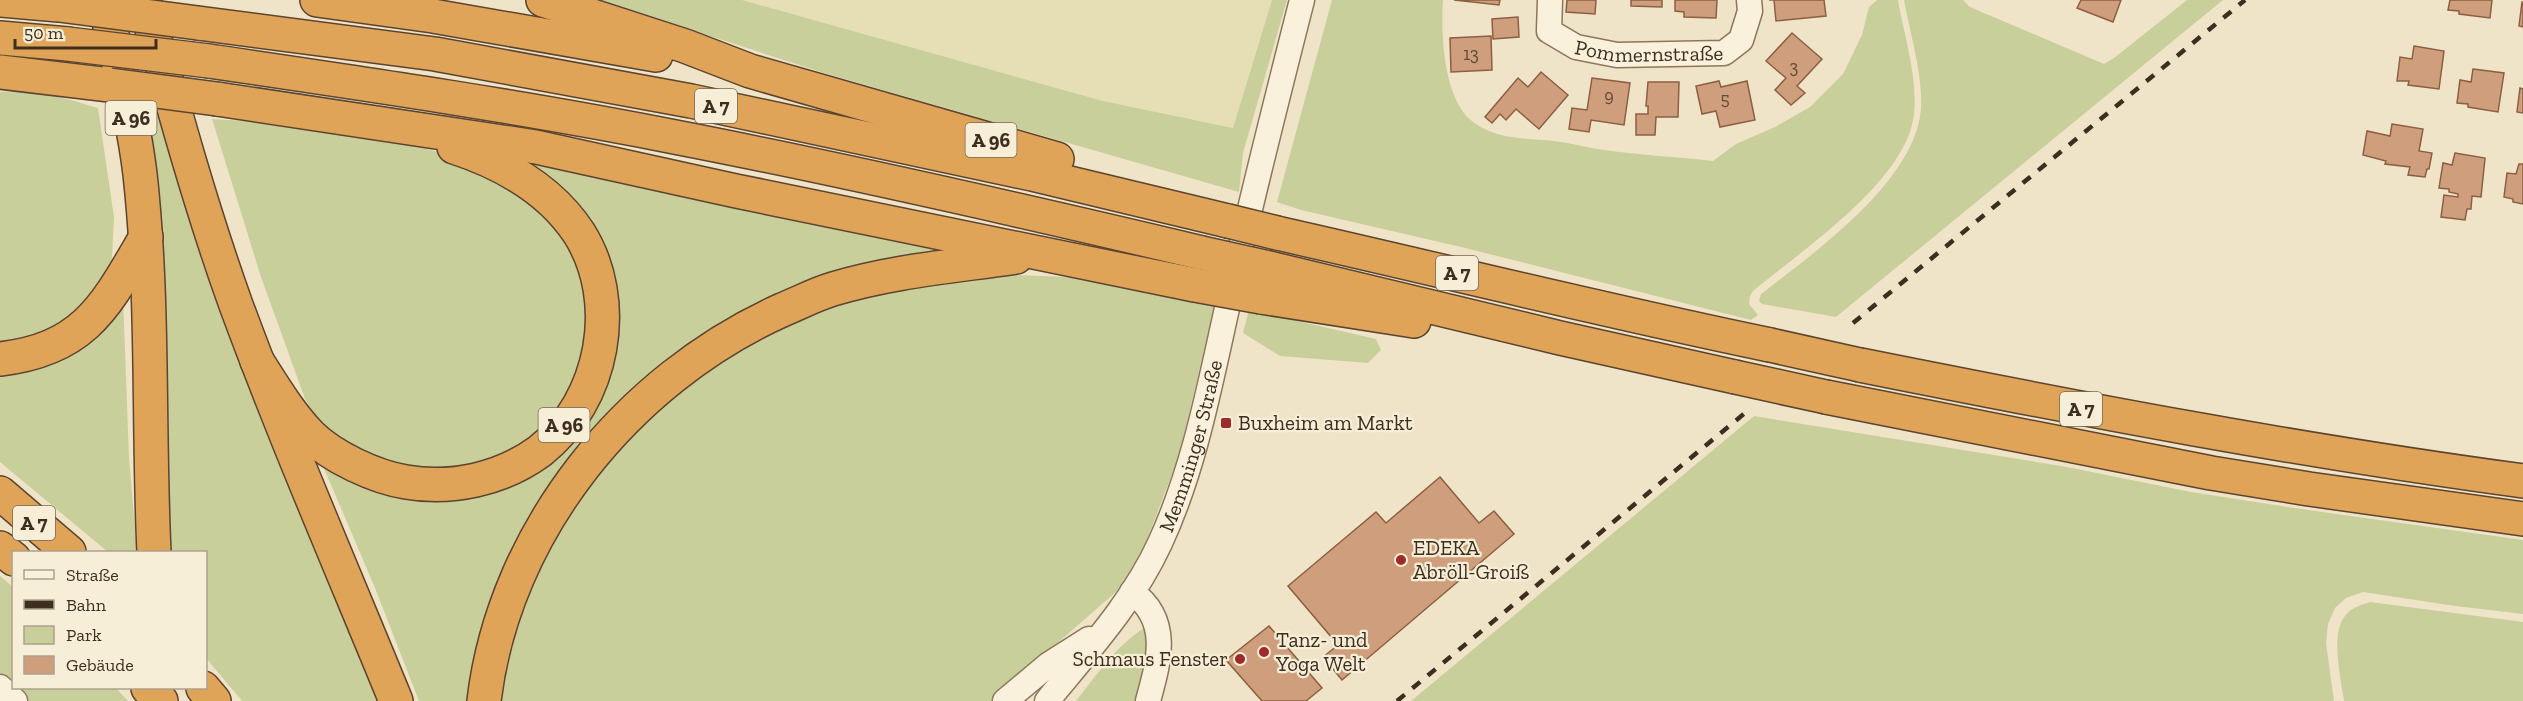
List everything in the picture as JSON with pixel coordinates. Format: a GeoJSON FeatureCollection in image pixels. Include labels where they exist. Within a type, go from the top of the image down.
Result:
{"type":"FeatureCollection","features":[{"type":"Feature","properties":{"kind":"highway","name":"A 7"},"geometry":{"type":"LineString","coordinates":[[1,0],[59,5],[435,54],[691,101],[1032,174],[1277,233],[1472,276],[1635,317],[1860,365],[2065,406],[2303,449],[2523,481]]}},
{"type":"Feature","properties":{"kind":"highway","name":"A 96"},"geometry":{"type":"LineString","coordinates":[[104,0],[130,117],[146,237],[154,551]]}},
{"type":"Feature","properties":{"kind":"highway","name":"A 96"},"geometry":{"type":"LineString","coordinates":[[144,0],[208,224],[257,361],[396,701]]}},
{"type":"Feature","properties":{"kind":"highway"},"geometry":{"type":"LineString","coordinates":[[317,0],[433,16],[750,71]]}},
{"type":"Feature","properties":{"kind":"highway"},"geometry":{"type":"LineString","coordinates":[[543,0],[685,46],[750,71]]}},
{"type":"Feature","properties":{"kind":"highway","name":"A 7"},"geometry":{"type":"LineString","coordinates":[[0,38],[209,61],[426,93],[680,137],[1025,211],[1202,253],[1265,283],[1399,320],[1560,338],[1826,397],[2211,473],[2523,519]]}},
{"type":"Feature","properties":{"kind":"highway","name":"A 96"},"geometry":{"type":"LineString","coordinates":[[750,71],[1067,162],[1228,221]]}},
{"type":"Feature","properties":{"kind":"highway"},"geometry":{"type":"LineString","coordinates":[[8,76],[78,81],[353,118]]}},
{"type":"Feature","properties":{"kind":"highway","name":"A 7"},"geometry":{"type":"LineString","coordinates":[[353,118],[536,147],[736,191],[1195,285],[1265,283]]}},
{"type":"Feature","properties":{"kind":"highway","name":"A 96"},"geometry":{"type":"LineString","coordinates":[[257,361],[311,436],[368,473],[394,480],[444,486],[469,482],[498,473],[540,450],[562,428],[582,401],[599,352],[603,323],[602,299],[591,256],[579,233],[564,214],[535,186],[503,167],[439,141],[353,118]]}},
{"type":"Feature","properties":{"kind":"highway"},"geometry":{"type":"LineString","coordinates":[[0,359],[47,349],[80,330],[103,306],[146,237]]}},
{"type":"Feature","properties":{"kind":"highway","name":"A 7"},"geometry":{"type":"LineString","coordinates":[[484,701],[494,646],[503,617],[532,549],[587,463],[634,409],[671,378],[707,350],[753,324],[830,290],[869,279],[1040,254]]}},
{"type":"Feature","properties":{"kind":"highway","name":"A 7"},"geometry":{"type":"LineString","coordinates":[[0,493],[68,551]]}},
{"type":"Feature","properties":{"kind":"highway"},"geometry":{"type":"LineString","coordinates":[[0,548],[12,557]]}},
{"type":"Feature","properties":{"kind":"highway"},"geometry":{"type":"LineString","coordinates":[[150,689],[161,701]]}},
{"type":"Feature","properties":{"kind":"highway"},"geometry":{"type":"LineString","coordinates":[[205,689],[214,701]]}},
{"type":"Feature","properties":{"kind":"street","name":"Memminger Straße"},"geometry":{"type":"LineString","coordinates":[[1047,701],[1132,592],[1160,543],[1192,452],[1261,159],[1302,0]]}},
{"type":"Feature","properties":{"kind":"street","name":"Pommernstraße"},"geometry":{"type":"LineString","coordinates":[[1550,0],[1549,31],[1576,47],[1617,55],[1724,53],[1741,40],[1750,11],[1749,0]]}},
{"type":"Feature","properties":{"kind":"street"},"geometry":{"type":"LineString","coordinates":[[1132,592],[1149,607],[1157,627],[1158,665],[1148,701]]}},
{"type":"Feature","properties":{"kind":"street"},"geometry":{"type":"LineString","coordinates":[[1005,701],[1048,665],[1106,628]]}},
{"type":"Feature","properties":{"kind":"street"},"geometry":{"type":"LineString","coordinates":[[0,687],[15,701]]}},
{"type":"Feature","properties":{"kind":"shaded area"},"geometry":{"type":"Polygon","coordinates":[[[742,0],[1272,0],[1233,128],[1103,101],[742,0]]]}},
{"type":"Feature","properties":{"kind":"green space"},"geometry":{"type":"Polygon","coordinates":[[[599,0],[742,0],[1103,101],[1233,128],[1272,0],[1287,0],[1243,153],[1239,192],[824,73],[599,0]]]}},
{"type":"Feature","properties":{"kind":"green space"},"geometry":{"type":"Polygon","coordinates":[[[1332,0],[1443,0],[1446,65],[1455,97],[1462,111],[1472,121],[1491,132],[1604,150],[1713,161],[1736,144],[1775,127],[1810,107],[1843,74],[1862,35],[1869,7],[1877,0],[1898,0],[1912,71],[1914,114],[1907,139],[1893,164],[1873,189],[1824,235],[1753,291],[1749,304],[1758,315],[1751,320],[1461,247],[1301,210],[1277,202],[1332,0]]]}},
{"type":"Feature","properties":{"kind":"green space"},"geometry":{"type":"Polygon","coordinates":[[[1904,0],[1963,0],[1970,7],[2104,64],[2187,0],[2223,0],[1836,317],[1762,304],[1759,301],[1761,294],[1834,236],[1882,188],[1901,162],[1915,135],[1921,108],[1920,82],[1904,0]]]}},
{"type":"Feature","properties":{"kind":"green space"},"geometry":{"type":"Polygon","coordinates":[[[0,92],[38,93],[98,108],[114,217],[112,259],[104,281],[61,328],[0,346],[0,92]]]}},
{"type":"Feature","properties":{"kind":"green space"},"geometry":{"type":"Polygon","coordinates":[[[144,114],[163,117],[382,701],[242,701],[207,659],[207,551],[168,551],[144,114]]]}},
{"type":"Feature","properties":{"kind":"green space"},"geometry":{"type":"Polygon","coordinates":[[[212,119],[283,123],[408,144],[442,153],[541,206],[584,268],[590,337],[564,405],[512,455],[454,474],[392,469],[335,439],[318,421],[305,399],[261,277],[212,119]]]}},
{"type":"Feature","properties":{"kind":"green space"},"geometry":{"type":"Polygon","coordinates":[[[528,160],[966,249],[871,268],[605,424],[473,701],[419,701],[375,588],[317,452],[336,469],[515,480],[614,337],[527,165],[528,160]]]}},
{"type":"Feature","properties":{"kind":"green space"},"geometry":{"type":"Polygon","coordinates":[[[993,274],[1068,277],[1216,299],[1179,456],[1141,555],[1117,591],[991,701],[495,701],[514,621],[548,543],[633,427],[740,344],[855,295],[993,274]]]}},
{"type":"Feature","properties":{"kind":"green space"},"geometry":{"type":"Polygon","coordinates":[[[123,298],[129,457],[137,551],[107,551],[0,462],[0,370],[123,298]]]}},
{"type":"Feature","properties":{"kind":"green space"},"geometry":{"type":"Polygon","coordinates":[[[1249,310],[1376,339],[1381,350],[1368,363],[1280,356],[1243,333],[1249,310]]]}},
{"type":"Feature","properties":{"kind":"green space"},"geometry":{"type":"Polygon","coordinates":[[[1754,416],[2067,467],[2191,492],[2523,540],[2523,614],[2363,592],[2346,598],[2335,608],[2328,624],[2326,643],[2334,701],[1411,701],[1754,416]]]}},
{"type":"Feature","properties":{"kind":"green space"},"geometry":{"type":"Polygon","coordinates":[[[0,576],[12,586],[12,685],[0,675],[0,576]]]}},
{"type":"Feature","properties":{"kind":"green space"},"geometry":{"type":"Polygon","coordinates":[[[2370,602],[2523,622],[2523,701],[2344,701],[2338,657],[2338,633],[2345,616],[2350,611],[2370,602]]]}},
{"type":"Feature","properties":{"kind":"green space"},"geometry":{"type":"Polygon","coordinates":[[[1149,625],[1152,639],[1140,701],[1076,701],[1118,650],[1149,625]]]}},
{"type":"Feature","properties":{"kind":"green space"},"geometry":{"type":"Polygon","coordinates":[[[15,689],[117,689],[128,701],[28,701],[15,689]]]}},
{"type":"Feature","properties":{"kind":"building"},"geometry":{"type":"Polygon","coordinates":[[[1454,0],[1500,0],[1499,5],[1454,0]]]}},
{"type":"Feature","properties":{"kind":"building"},"geometry":{"type":"Polygon","coordinates":[[[1567,0],[1596,0],[1595,14],[1566,12],[1567,0]]]}},
{"type":"Feature","properties":{"kind":"building"},"geometry":{"type":"Polygon","coordinates":[[[1631,0],[1662,0],[1662,7],[1631,6],[1631,0]]]}},
{"type":"Feature","properties":{"kind":"building"},"geometry":{"type":"Polygon","coordinates":[[[1675,0],[1717,0],[1716,18],[1684,17],[1684,12],[1675,11],[1675,0]]]}},
{"type":"Feature","properties":{"kind":"building"},"geometry":{"type":"Polygon","coordinates":[[[1774,0],[1824,0],[1826,16],[1776,21],[1774,0]]]}},
{"type":"Feature","properties":{"kind":"building"},"geometry":{"type":"Polygon","coordinates":[[[2081,0],[2121,0],[2113,22],[2077,8],[2081,0]]]}},
{"type":"Feature","properties":{"kind":"building"},"geometry":{"type":"Polygon","coordinates":[[[2450,0],[2492,0],[2490,18],[2459,14],[2459,11],[2448,10],[2450,0]]]}},
{"type":"Feature","properties":{"kind":"building"},"geometry":{"type":"Polygon","coordinates":[[[2523,2],[2523,27],[2519,26],[2523,2]]]}},
{"type":"Feature","properties":{"kind":"building"},"geometry":{"type":"Polygon","coordinates":[[[1518,17],[1519,37],[1493,39],[1492,19],[1518,17]]]}},
{"type":"Feature","properties":{"kind":"building"},"geometry":{"type":"Polygon","coordinates":[[[1792,33],[1822,59],[1797,86],[1805,93],[1791,105],[1775,90],[1786,78],[1766,61],[1792,33]]]}},
{"type":"Feature","properties":{"kind":"building"},"geometry":{"type":"Polygon","coordinates":[[[1491,36],[1492,70],[1451,72],[1450,38],[1491,36]]]}},
{"type":"Feature","properties":{"kind":"building"},"geometry":{"type":"Polygon","coordinates":[[[2414,46],[2444,51],[2439,89],[2408,85],[2409,81],[2397,81],[2400,57],[2412,59],[2414,46]]]}},
{"type":"Feature","properties":{"kind":"building"},"geometry":{"type":"Polygon","coordinates":[[[2473,69],[2504,73],[2498,112],[2457,103],[2460,80],[2471,82],[2473,69]]]}},
{"type":"Feature","properties":{"kind":"building"},"geometry":{"type":"Polygon","coordinates":[[[1541,72],[1568,95],[1539,129],[1516,109],[1506,120],[1500,114],[1492,123],[1485,117],[1518,78],[1528,87],[1541,72]]]}},
{"type":"Feature","properties":{"kind":"building"},"geometry":{"type":"Polygon","coordinates":[[[1592,78],[1630,83],[1624,125],[1591,120],[1589,132],[1569,129],[1572,108],[1587,110],[1592,78]]]}},
{"type":"Feature","properties":{"kind":"building"},"geometry":{"type":"Polygon","coordinates":[[[1719,81],[1721,87],[1747,81],[1755,120],[1720,127],[1716,111],[1702,114],[1696,86],[1719,81]]]}},
{"type":"Feature","properties":{"kind":"building"},"geometry":{"type":"Polygon","coordinates":[[[1648,82],[1679,82],[1678,117],[1656,117],[1655,135],[1636,135],[1636,114],[1648,114],[1648,106],[1646,106],[1648,82]]]}},
{"type":"Feature","properties":{"kind":"building"},"geometry":{"type":"Polygon","coordinates":[[[2520,88],[2523,89],[2523,113],[2517,112],[2520,88]]]}},
{"type":"Feature","properties":{"kind":"building"},"geometry":{"type":"Polygon","coordinates":[[[2392,124],[2423,129],[2419,151],[2432,153],[2425,177],[2408,175],[2410,167],[2385,164],[2386,161],[2363,155],[2367,131],[2390,136],[2392,124]]]}},
{"type":"Feature","properties":{"kind":"building"},"geometry":{"type":"Polygon","coordinates":[[[2455,153],[2485,158],[2481,197],[2472,196],[2471,209],[2467,209],[2465,220],[2441,217],[2444,195],[2458,197],[2458,194],[2449,192],[2449,189],[2439,188],[2443,163],[2452,165],[2455,153]]]}},
{"type":"Feature","properties":{"kind":"building"},"geometry":{"type":"Polygon","coordinates":[[[2519,164],[2523,164],[2523,204],[2504,197],[2507,173],[2516,174],[2519,164]]]}},
{"type":"Feature","properties":{"kind":"building","name":"EDEKA Abröll-Groiß"},"geometry":{"type":"Polygon","coordinates":[[[1440,477],[1479,523],[1494,511],[1514,534],[1342,680],[1323,657],[1338,645],[1288,586],[1376,512],[1386,523],[1440,477]]]}},
{"type":"Feature","properties":{"kind":"building"},"geometry":{"type":"Polygon","coordinates":[[[1269,626],[1322,688],[1306,701],[1262,701],[1226,660],[1269,626]]]}},
{"type":"Feature","properties":{"kind":"railway"},"geometry":{"type":"LineString","coordinates":[[1853,323],[2245,0]]}},
{"type":"Feature","properties":{"kind":"railway"},"geometry":{"type":"LineString","coordinates":[[1397,701],[1751,408]]}},
{"type":"Feature","properties":{"kind":"place","name":"Buxheim am Markt"},"geometry":{"type":"Point","coordinates":[1226,423]}},
{"type":"Feature","properties":{"kind":"place","name":"EDEKA Abröll-Groiß"},"geometry":{"type":"Point","coordinates":[1401,560]}},
{"type":"Feature","properties":{"kind":"place","name":"Tanz- und Yoga Welt"},"geometry":{"type":"Point","coordinates":[1264,652]}},
{"type":"Feature","properties":{"kind":"place","name":"Schmaus Fenster"},"geometry":{"type":"Point","coordinates":[1240,659]}}]}
